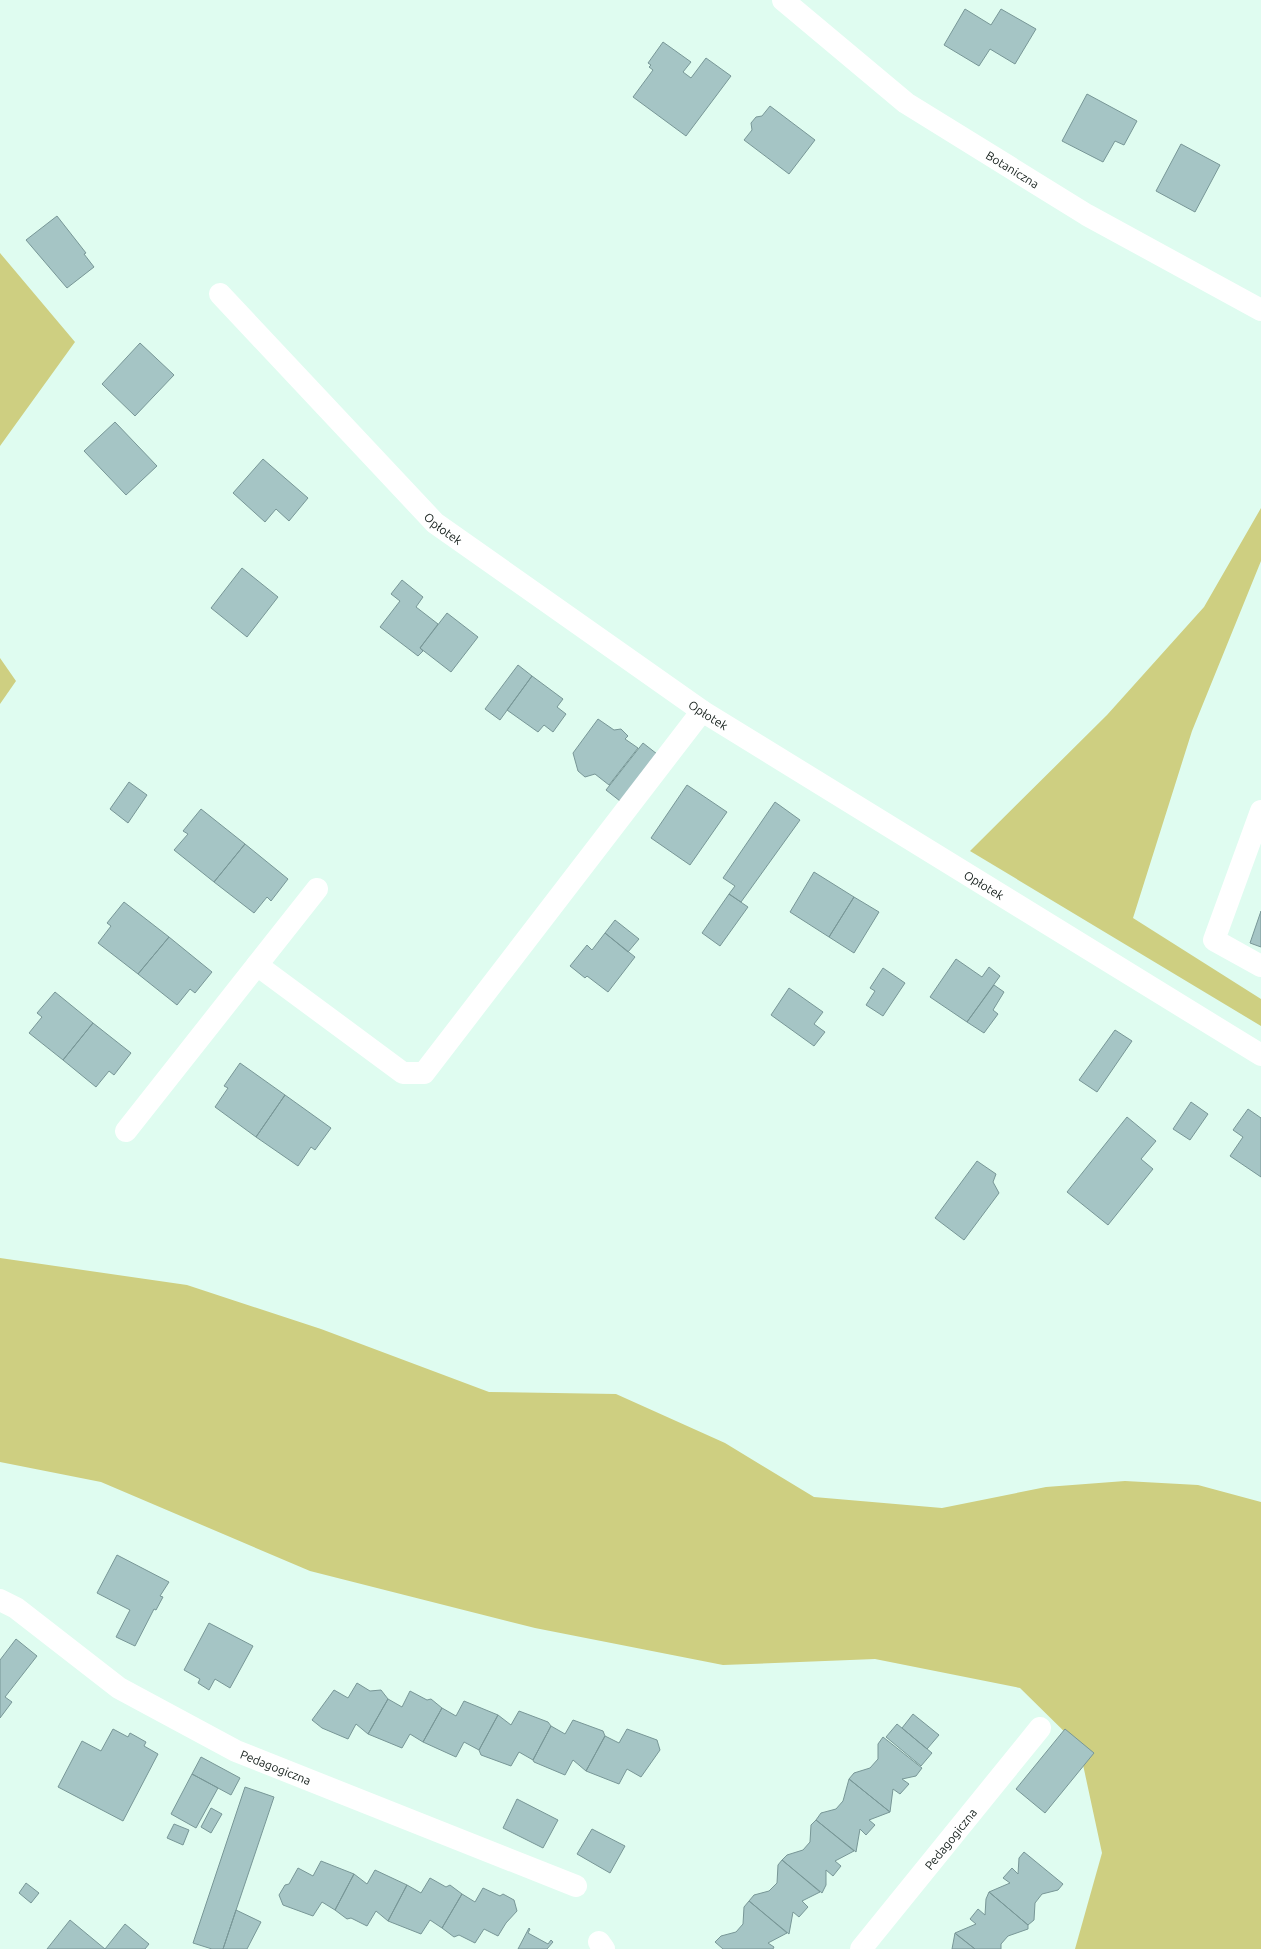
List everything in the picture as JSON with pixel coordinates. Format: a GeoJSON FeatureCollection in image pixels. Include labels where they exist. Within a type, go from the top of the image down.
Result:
{"type":"FeatureCollection","features":[{"type":"Feature","properties":{"kind":"street","name":"Botaniczna"},"geometry":{"type":"LineString","coordinates":[[784,0],[906,103],[1087,215],[1261,310]]}},
{"type":"Feature","properties":{"kind":"street","name":"Opłotek"},"geometry":{"type":"LineString","coordinates":[[220,294],[435,523],[702,711],[1261,1054]]}},
{"type":"Feature","properties":{"kind":"street"},"geometry":{"type":"LineString","coordinates":[[257,965],[403,1073],[424,1072],[702,711]]}},
{"type":"Feature","properties":{"kind":"street"},"geometry":{"type":"LineString","coordinates":[[1261,811],[1214,940],[1261,966]]}},
{"type":"Feature","properties":{"kind":"street"},"geometry":{"type":"LineString","coordinates":[[126,1131],[317,889]]}},
{"type":"Feature","properties":{"kind":"street","name":"Pedagogiczna"},"geometry":{"type":"LineString","coordinates":[[0,1600],[16,1608],[119,1688],[236,1751],[576,1886]]}},
{"type":"Feature","properties":{"kind":"street","name":"Pedagogiczna"},"geometry":{"type":"LineString","coordinates":[[861,1949],[1040,1728]]}},
{"type":"Feature","properties":{"kind":"green space"},"geometry":{"type":"Polygon","coordinates":[[[0,253],[75,342],[0,446],[0,253]]]}},
{"type":"Feature","properties":{"kind":"green space"},"geometry":{"type":"Polygon","coordinates":[[[1261,508],[1261,561],[1192,731],[1133,918],[1261,999],[1261,1026],[970,851],[1107,715],[1204,607],[1261,508]]]}},
{"type":"Feature","properties":{"kind":"green space"},"geometry":{"type":"Polygon","coordinates":[[[0,658],[16,681],[0,704],[0,658]]]}},
{"type":"Feature","properties":{"kind":"green space"},"geometry":{"type":"Polygon","coordinates":[[[0,1258],[187,1285],[321,1329],[489,1392],[616,1394],[725,1443],[814,1497],[942,1508],[1046,1487],[1125,1481],[1198,1485],[1261,1502],[1261,1949],[1075,1949],[1102,1853],[1079,1746],[1020,1688],[875,1659],[723,1665],[535,1628],[310,1571],[101,1482],[0,1462],[0,1258]]]}},
{"type":"Feature","properties":{"kind":"building"},"geometry":{"type":"Polygon","coordinates":[[[965,9],[991,25],[1001,9],[1036,29],[1015,64],[990,49],[979,66],[944,45],[965,9]]]}},
{"type":"Feature","properties":{"kind":"building"},"geometry":{"type":"Polygon","coordinates":[[[663,42],[691,62],[683,72],[691,78],[706,58],[731,76],[686,136],[633,97],[653,70],[649,67],[651,65],[648,63],[663,42]]]}},
{"type":"Feature","properties":{"kind":"building"},"geometry":{"type":"Polygon","coordinates":[[[1087,94],[1137,121],[1124,145],[1115,141],[1103,162],[1062,141],[1087,94]]]}},
{"type":"Feature","properties":{"kind":"building"},"geometry":{"type":"Polygon","coordinates":[[[770,106],[815,140],[789,174],[744,140],[752,130],[751,123],[756,117],[762,116],[770,106]]]}},
{"type":"Feature","properties":{"kind":"building"},"geometry":{"type":"Polygon","coordinates":[[[1181,144],[1220,165],[1195,212],[1156,191],[1181,144]]]}},
{"type":"Feature","properties":{"kind":"building"},"geometry":{"type":"Polygon","coordinates":[[[57,216],[86,253],[84,254],[94,267],[67,288],[26,240],[57,216]]]}},
{"type":"Feature","properties":{"kind":"building"},"geometry":{"type":"Polygon","coordinates":[[[140,343],[174,375],[135,416],[102,384],[140,343]]]}},
{"type":"Feature","properties":{"kind":"building"},"geometry":{"type":"Polygon","coordinates":[[[115,422],[157,466],[126,495],[84,451],[115,422]]]}},
{"type":"Feature","properties":{"kind":"building"},"geometry":{"type":"Polygon","coordinates":[[[263,459],[308,498],[289,521],[276,509],[265,522],[233,493],[263,459]]]}},
{"type":"Feature","properties":{"kind":"building"},"geometry":{"type":"Polygon","coordinates":[[[242,568],[278,597],[247,637],[211,608],[242,568]]]}},
{"type":"Feature","properties":{"kind":"building"},"geometry":{"type":"Polygon","coordinates":[[[402,580],[423,597],[416,607],[438,624],[420,648],[423,651],[418,656],[380,627],[400,601],[391,594],[402,580]]]}},
{"type":"Feature","properties":{"kind":"building"},"geometry":{"type":"Polygon","coordinates":[[[447,613],[478,637],[451,672],[420,648],[447,613]]]}},
{"type":"Feature","properties":{"kind":"building"},"geometry":{"type":"Polygon","coordinates":[[[518,665],[532,676],[500,720],[485,709],[518,665]]]}},
{"type":"Feature","properties":{"kind":"building"},"geometry":{"type":"Polygon","coordinates":[[[532,676],[563,699],[557,707],[566,714],[553,732],[544,725],[538,732],[507,710],[532,676]]]}},
{"type":"Feature","properties":{"kind":"building"},"geometry":{"type":"Polygon","coordinates":[[[598,719],[614,730],[621,729],[628,736],[625,739],[638,748],[609,785],[595,774],[585,777],[578,771],[573,753],[598,719]]]}},
{"type":"Feature","properties":{"kind":"building"},"geometry":{"type":"Polygon","coordinates":[[[643,743],[657,754],[620,801],[606,790],[643,743]]]}},
{"type":"Feature","properties":{"kind":"building"},"geometry":{"type":"Polygon","coordinates":[[[129,782],[147,795],[128,823],[110,809],[129,782]]]}},
{"type":"Feature","properties":{"kind":"building"},"geometry":{"type":"Polygon","coordinates":[[[687,785],[727,812],[690,865],[651,838],[687,785]]]}},
{"type":"Feature","properties":{"kind":"building"},"geometry":{"type":"Polygon","coordinates":[[[775,802],[800,820],[741,902],[729,894],[735,886],[723,878],[775,802]]]}},
{"type":"Feature","properties":{"kind":"building"},"geometry":{"type":"Polygon","coordinates":[[[201,809],[245,844],[214,882],[174,850],[188,834],[183,831],[201,809]]]}},
{"type":"Feature","properties":{"kind":"building"},"geometry":{"type":"Polygon","coordinates":[[[245,844],[288,879],[271,901],[267,897],[254,913],[214,882],[245,844]]]}},
{"type":"Feature","properties":{"kind":"building"},"geometry":{"type":"Polygon","coordinates":[[[814,872],[854,897],[829,937],[790,912],[814,872]]]}},
{"type":"Feature","properties":{"kind":"building"},"geometry":{"type":"Polygon","coordinates":[[[729,894],[748,907],[720,946],[702,933],[729,894]]]}},
{"type":"Feature","properties":{"kind":"building"},"geometry":{"type":"Polygon","coordinates":[[[854,897],[879,912],[854,953],[829,937],[854,897]]]}},
{"type":"Feature","properties":{"kind":"building"},"geometry":{"type":"Polygon","coordinates":[[[124,902],[169,937],[138,974],[98,943],[111,926],[107,923],[124,902]]]}},
{"type":"Feature","properties":{"kind":"building"},"geometry":{"type":"Polygon","coordinates":[[[1261,911],[1261,947],[1250,943],[1261,911]]]}},
{"type":"Feature","properties":{"kind":"building"},"geometry":{"type":"Polygon","coordinates":[[[615,920],[639,939],[628,952],[605,933],[615,920]]]}},
{"type":"Feature","properties":{"kind":"building"},"geometry":{"type":"Polygon","coordinates":[[[605,933],[635,957],[608,992],[587,976],[585,978],[570,966],[587,945],[592,950],[605,933]]]}},
{"type":"Feature","properties":{"kind":"building"},"geometry":{"type":"Polygon","coordinates":[[[169,937],[212,972],[195,993],[190,989],[177,1005],[138,974],[169,937]]]}},
{"type":"Feature","properties":{"kind":"building"},"geometry":{"type":"Polygon","coordinates":[[[956,959],[982,977],[989,967],[1000,976],[967,1022],[930,997],[956,959]]]}},
{"type":"Feature","properties":{"kind":"building"},"geometry":{"type":"Polygon","coordinates":[[[883,968],[905,983],[883,1016],[866,1005],[875,991],[870,988],[883,968]]]}},
{"type":"Feature","properties":{"kind":"building"},"geometry":{"type":"Polygon","coordinates":[[[994,985],[1004,992],[993,1010],[998,1014],[984,1033],[967,1022],[994,985]]]}},
{"type":"Feature","properties":{"kind":"building"},"geometry":{"type":"Polygon","coordinates":[[[789,988],[823,1012],[814,1024],[825,1032],[814,1046],[771,1015],[789,988]]]}},
{"type":"Feature","properties":{"kind":"building"},"geometry":{"type":"Polygon","coordinates":[[[55,992],[93,1023],[63,1060],[29,1033],[42,1017],[37,1013],[55,992]]]}},
{"type":"Feature","properties":{"kind":"building"},"geometry":{"type":"Polygon","coordinates":[[[93,1023],[131,1053],[114,1075],[109,1071],[96,1087],[63,1060],[93,1023]]]}},
{"type":"Feature","properties":{"kind":"building"},"geometry":{"type":"Polygon","coordinates":[[[1115,1030],[1132,1041],[1097,1092],[1079,1080],[1115,1030]]]}},
{"type":"Feature","properties":{"kind":"building"},"geometry":{"type":"Polygon","coordinates":[[[240,1063],[285,1095],[256,1137],[215,1107],[228,1088],[224,1086],[240,1063]]]}},
{"type":"Feature","properties":{"kind":"building"},"geometry":{"type":"Polygon","coordinates":[[[285,1095],[331,1128],[315,1150],[311,1147],[298,1166],[256,1137],[285,1095]]]}},
{"type":"Feature","properties":{"kind":"building"},"geometry":{"type":"Polygon","coordinates":[[[1191,1102],[1208,1114],[1190,1140],[1173,1129],[1191,1102]]]}},
{"type":"Feature","properties":{"kind":"building"},"geometry":{"type":"Polygon","coordinates":[[[1248,1109],[1261,1118],[1261,1177],[1230,1156],[1243,1137],[1233,1130],[1248,1109]]]}},
{"type":"Feature","properties":{"kind":"building"},"geometry":{"type":"Polygon","coordinates":[[[1127,1117],[1156,1141],[1141,1159],[1153,1169],[1108,1225],[1067,1192],[1127,1117]]]}},
{"type":"Feature","properties":{"kind":"building"},"geometry":{"type":"Polygon","coordinates":[[[977,1161],[996,1174],[993,1182],[999,1193],[964,1240],[935,1218],[977,1161]]]}},
{"type":"Feature","properties":{"kind":"building"},"geometry":{"type":"Polygon","coordinates":[[[117,1555],[169,1582],[160,1596],[163,1597],[156,1610],[154,1609],[135,1646],[116,1637],[130,1610],[97,1593],[117,1555]]]}},
{"type":"Feature","properties":{"kind":"building"},"geometry":{"type":"Polygon","coordinates":[[[209,1623],[253,1646],[230,1688],[215,1679],[209,1690],[198,1683],[200,1679],[184,1670],[209,1623]]]}},
{"type":"Feature","properties":{"kind":"building"},"geometry":{"type":"Polygon","coordinates":[[[16,1639],[37,1656],[5,1697],[12,1702],[0,1718],[0,1660],[16,1639]]]}},
{"type":"Feature","properties":{"kind":"building"},"geometry":{"type":"Polygon","coordinates":[[[357,1683],[370,1691],[381,1690],[388,1699],[368,1734],[356,1724],[348,1739],[322,1728],[312,1720],[334,1690],[348,1698],[357,1683]]]}},
{"type":"Feature","properties":{"kind":"building"},"geometry":{"type":"Polygon","coordinates":[[[410,1691],[427,1700],[431,1699],[442,1708],[423,1742],[410,1734],[402,1748],[368,1734],[388,1699],[402,1707],[410,1691]]]}},
{"type":"Feature","properties":{"kind":"building"},"geometry":{"type":"Polygon","coordinates":[[[464,1701],[498,1715],[479,1750],[464,1742],[456,1757],[423,1742],[442,1708],[456,1716],[464,1701]]]}},
{"type":"Feature","properties":{"kind":"building"},"geometry":{"type":"Polygon","coordinates":[[[519,1711],[548,1722],[551,1726],[533,1760],[519,1752],[511,1766],[481,1755],[479,1750],[498,1715],[511,1725],[519,1711]]]}},
{"type":"Feature","properties":{"kind":"building"},"geometry":{"type":"Polygon","coordinates":[[[913,1714],[939,1735],[927,1749],[902,1728],[913,1714]]]}},
{"type":"Feature","properties":{"kind":"building"},"geometry":{"type":"Polygon","coordinates":[[[573,1720],[603,1731],[605,1736],[586,1771],[573,1760],[565,1775],[534,1762],[533,1760],[551,1726],[565,1734],[573,1720]]]}},
{"type":"Feature","properties":{"kind":"building"},"geometry":{"type":"Polygon","coordinates":[[[897,1724],[932,1753],[921,1766],[886,1737],[897,1724]]]}},
{"type":"Feature","properties":{"kind":"building"},"geometry":{"type":"Polygon","coordinates":[[[113,1729],[128,1737],[130,1733],[146,1742],[144,1746],[158,1754],[123,1821],[58,1787],[82,1741],[101,1751],[113,1729]]]}},
{"type":"Feature","properties":{"kind":"building"},"geometry":{"type":"Polygon","coordinates":[[[627,1729],[657,1740],[660,1750],[641,1777],[627,1769],[619,1784],[586,1771],[605,1736],[619,1743],[627,1729]]]}},
{"type":"Feature","properties":{"kind":"building"},"geometry":{"type":"Polygon","coordinates":[[[1065,1729],[1094,1753],[1045,1813],[1016,1789],[1065,1729]]]}},
{"type":"Feature","properties":{"kind":"building"},"geometry":{"type":"Polygon","coordinates":[[[883,1737],[922,1768],[916,1776],[902,1779],[909,1784],[900,1794],[893,1789],[890,1812],[849,1779],[854,1773],[870,1768],[878,1759],[878,1744],[883,1737]]]}},
{"type":"Feature","properties":{"kind":"building"},"geometry":{"type":"Polygon","coordinates":[[[201,1757],[240,1778],[231,1795],[192,1774],[201,1757]]]}},
{"type":"Feature","properties":{"kind":"building"},"geometry":{"type":"Polygon","coordinates":[[[192,1774],[218,1788],[196,1828],[171,1814],[192,1774]]]}},
{"type":"Feature","properties":{"kind":"building"},"geometry":{"type":"Polygon","coordinates":[[[849,1779],[890,1812],[869,1820],[875,1825],[866,1835],[860,1829],[856,1852],[816,1820],[821,1813],[836,1809],[843,1801],[849,1779]]]}},
{"type":"Feature","properties":{"kind":"building"},"geometry":{"type":"Polygon","coordinates":[[[245,1787],[274,1797],[223,1949],[212,1949],[193,1943],[245,1787]]]}},
{"type":"Feature","properties":{"kind":"building"},"geometry":{"type":"Polygon","coordinates":[[[517,1799],[558,1820],[543,1848],[503,1828],[517,1799]]]}},
{"type":"Feature","properties":{"kind":"building"},"geometry":{"type":"Polygon","coordinates":[[[211,1808],[222,1814],[211,1833],[201,1827],[211,1808]]]}},
{"type":"Feature","properties":{"kind":"building"},"geometry":{"type":"Polygon","coordinates":[[[816,1820],[854,1851],[835,1861],[841,1866],[833,1876],[826,1870],[826,1885],[822,1893],[782,1860],[787,1855],[803,1850],[810,1842],[811,1825],[816,1820]]]}},
{"type":"Feature","properties":{"kind":"building"},"geometry":{"type":"Polygon","coordinates":[[[174,1824],[189,1830],[183,1845],[167,1838],[174,1824]]]}},
{"type":"Feature","properties":{"kind":"building"},"geometry":{"type":"Polygon","coordinates":[[[592,1829],[625,1846],[610,1873],[577,1854],[592,1829]]]}},
{"type":"Feature","properties":{"kind":"building"},"geometry":{"type":"Polygon","coordinates":[[[1024,1852],[1063,1884],[1058,1890],[1042,1894],[1035,1903],[1034,1920],[1028,1925],[989,1892],[1010,1883],[1003,1878],[1012,1868],[1018,1874],[1019,1858],[1024,1852]]]}},
{"type":"Feature","properties":{"kind":"building"},"geometry":{"type":"Polygon","coordinates":[[[782,1860],[820,1892],[802,1901],[808,1907],[799,1917],[793,1912],[789,1934],[749,1901],[754,1895],[769,1891],[777,1883],[778,1865],[782,1860]]]}},
{"type":"Feature","properties":{"kind":"building"},"geometry":{"type":"Polygon","coordinates":[[[321,1861],[354,1874],[335,1910],[322,1902],[313,1916],[283,1905],[279,1895],[285,1885],[289,1884],[298,1868],[313,1876],[321,1861]]]}},
{"type":"Feature","properties":{"kind":"building"},"geometry":{"type":"Polygon","coordinates":[[[375,1870],[407,1885],[388,1921],[376,1911],[367,1926],[351,1918],[347,1919],[335,1910],[354,1874],[367,1884],[375,1870]]]}},
{"type":"Feature","properties":{"kind":"building"},"geometry":{"type":"Polygon","coordinates":[[[430,1878],[446,1887],[450,1885],[462,1894],[442,1928],[430,1920],[421,1934],[388,1921],[407,1885],[421,1893],[430,1878]]]}},
{"type":"Feature","properties":{"kind":"building"},"geometry":{"type":"Polygon","coordinates":[[[26,1883],[39,1893],[31,1903],[19,1893],[26,1883]]]}},
{"type":"Feature","properties":{"kind":"building"},"geometry":{"type":"Polygon","coordinates":[[[483,1888],[500,1896],[503,1894],[514,1900],[517,1911],[506,1923],[498,1936],[484,1929],[475,1943],[459,1935],[454,1937],[442,1928],[462,1894],[475,1902],[483,1888]]]}},
{"type":"Feature","properties":{"kind":"building"},"geometry":{"type":"Polygon","coordinates":[[[989,1892],[1028,1925],[1028,1929],[1008,1936],[1001,1944],[1001,1949],[975,1949],[955,1933],[976,1924],[970,1919],[978,1909],[985,1915],[986,1899],[989,1892]]]}},
{"type":"Feature","properties":{"kind":"building"},"geometry":{"type":"Polygon","coordinates":[[[749,1901],[787,1933],[768,1943],[774,1947],[773,1949],[723,1949],[715,1942],[721,1936],[736,1932],[743,1924],[744,1907],[749,1901]]]}},
{"type":"Feature","properties":{"kind":"building"},"geometry":{"type":"Polygon","coordinates":[[[236,1910],[261,1922],[247,1949],[223,1949],[236,1910]]]}},
{"type":"Feature","properties":{"kind":"building"},"geometry":{"type":"Polygon","coordinates":[[[70,1920],[105,1949],[47,1949],[70,1920]]]}},
{"type":"Feature","properties":{"kind":"building"},"geometry":{"type":"Polygon","coordinates":[[[125,1924],[149,1944],[145,1949],[105,1949],[125,1924]]]}},
{"type":"Feature","properties":{"kind":"building"},"geometry":{"type":"Polygon","coordinates":[[[529,1928],[528,1933],[548,1944],[551,1940],[553,1942],[547,1949],[518,1949],[529,1928]]]}},
{"type":"Feature","properties":{"kind":"building"},"geometry":{"type":"Polygon","coordinates":[[[955,1933],[957,1935],[975,1949],[952,1949],[955,1933]]]}}]}
